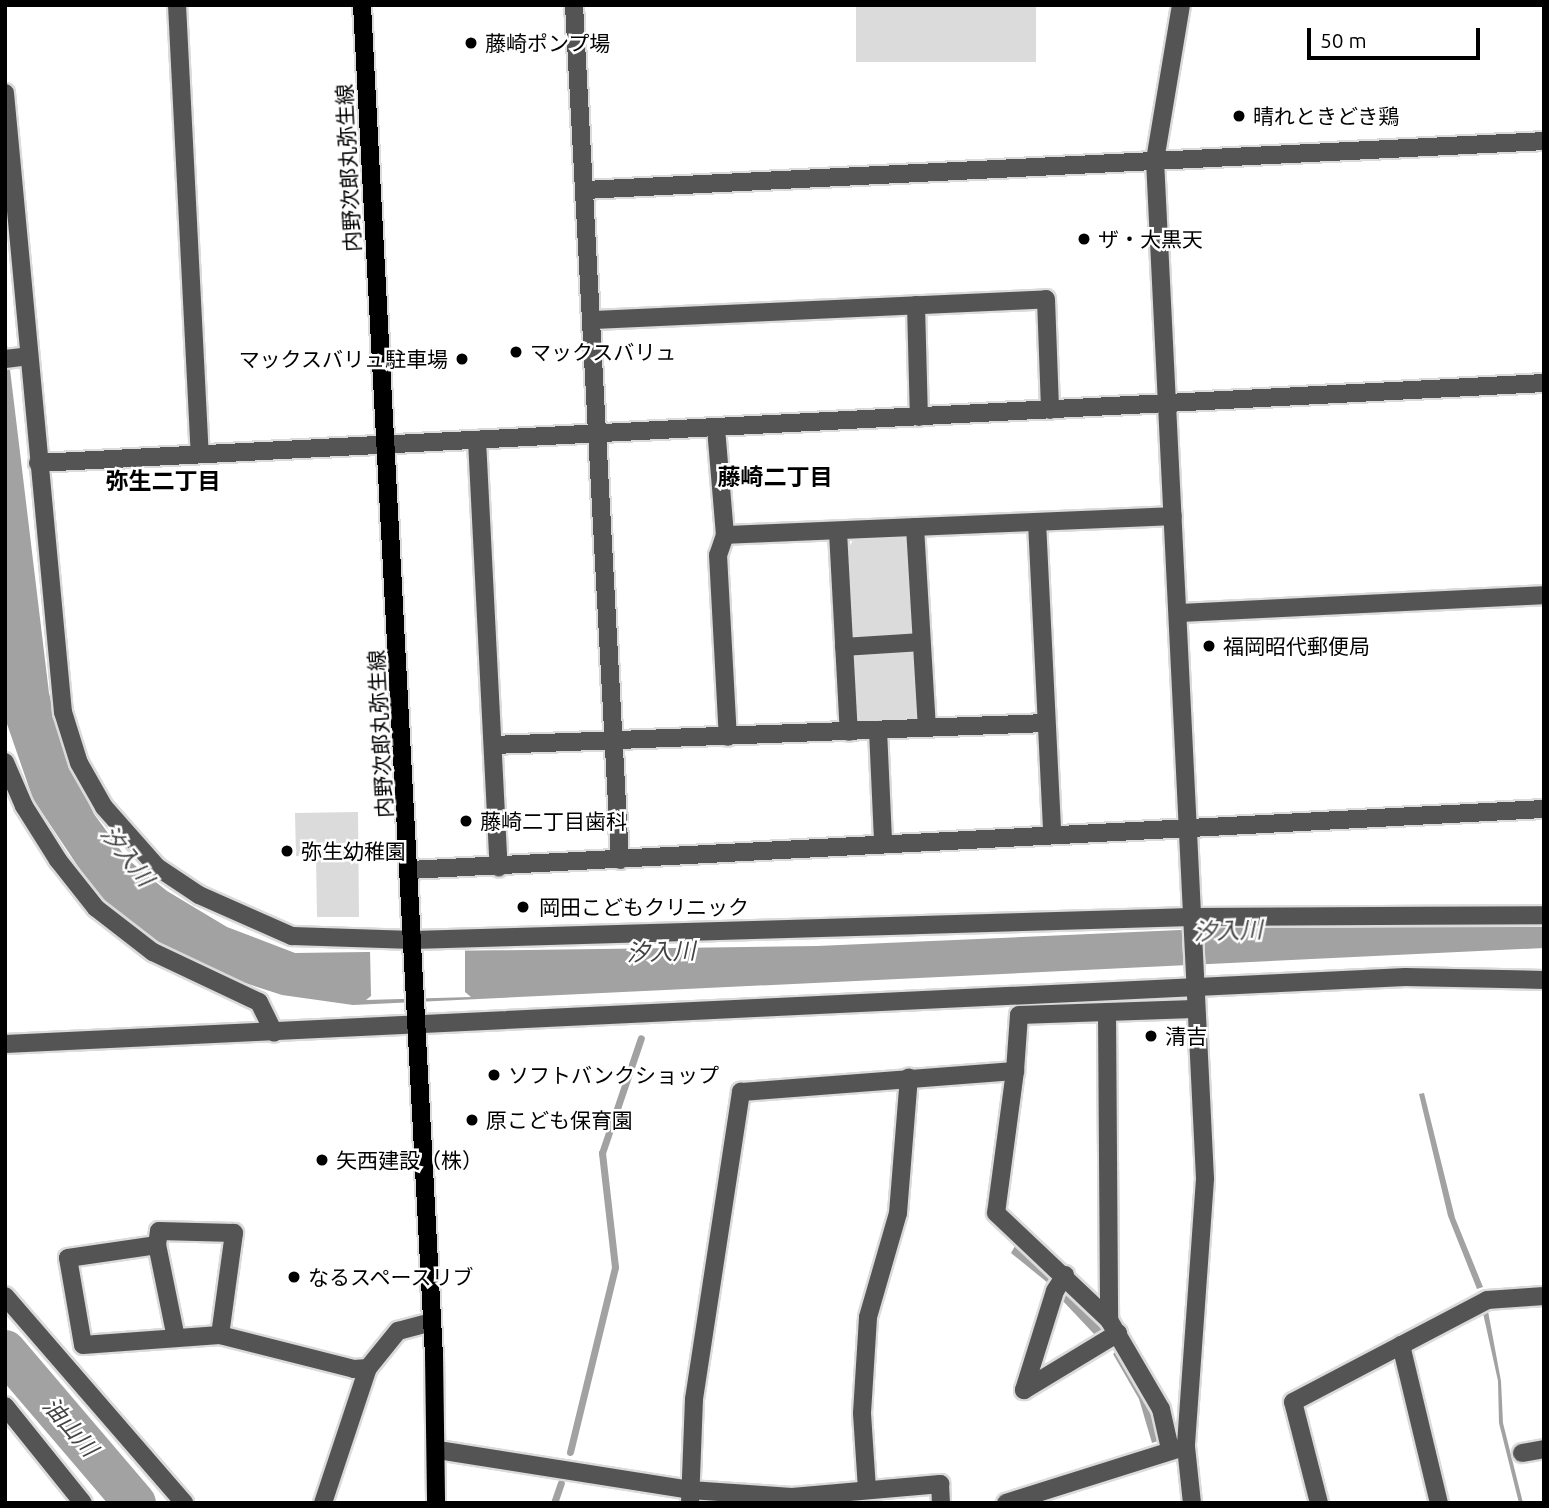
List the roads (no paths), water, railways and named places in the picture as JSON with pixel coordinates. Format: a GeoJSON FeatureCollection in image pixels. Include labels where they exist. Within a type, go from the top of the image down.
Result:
{"type":"FeatureCollection","features":[{"type":"Feature","properties":{"kind":"main road","name":"内野次郎丸弥生線"},"geometry":{"type":"LineString","coordinates":[[362,5],[418,1027],[438,1450],[436,1503]]}},
{"type":"Feature","properties":{"kind":"street"},"geometry":{"type":"LineString","coordinates":[[177,5],[200,453]]}},
{"type":"Feature","properties":{"kind":"street"},"geometry":{"type":"LineString","coordinates":[[574,5],[620,860]]}},
{"type":"Feature","properties":{"kind":"street"},"geometry":{"type":"LineString","coordinates":[[1178,1448],[1205,1220],[1193,989],[1179,613],[1155,160],[1181,5]]}},
{"type":"Feature","properties":{"kind":"street"},"geometry":{"type":"LineString","coordinates":[[5,93],[28,299],[17,358],[38,463],[63,712],[79,763],[104,807],[157,867],[244,917],[292,936],[413,940],[1192,917],[1544,915]]}},
{"type":"Feature","properties":{"kind":"street"},"geometry":{"type":"LineString","coordinates":[[585,190],[1544,141]]}},
{"type":"Feature","properties":{"kind":"street"},"geometry":{"type":"LineString","coordinates":[[592,320],[1046,299],[1050,410]]}},
{"type":"Feature","properties":{"kind":"street"},"geometry":{"type":"LineString","coordinates":[[916,305],[919,417]]}},
{"type":"Feature","properties":{"kind":"street"},"geometry":{"type":"LineString","coordinates":[[38,463],[1544,383]]}},
{"type":"Feature","properties":{"kind":"street"},"geometry":{"type":"LineString","coordinates":[[716,429],[725,535],[719,555],[727,737]]}},
{"type":"Feature","properties":{"kind":"street"},"geometry":{"type":"LineString","coordinates":[[477,440],[499,867]]}},
{"type":"Feature","properties":{"kind":"street"},"geometry":{"type":"LineString","coordinates":[[725,535],[1173,516]]}},
{"type":"Feature","properties":{"kind":"street"},"geometry":{"type":"LineString","coordinates":[[1037,522],[1052,834]]}},
{"type":"Feature","properties":{"kind":"street"},"geometry":{"type":"LineString","coordinates":[[915,527],[927,727]]}},
{"type":"Feature","properties":{"kind":"street"},"geometry":{"type":"LineString","coordinates":[[838,532],[849,732]]}},
{"type":"Feature","properties":{"kind":"street"},"geometry":{"type":"LineString","coordinates":[[1179,613],[1544,595]]}},
{"type":"Feature","properties":{"kind":"street"},"geometry":{"type":"LineString","coordinates":[[844,647],[921,642]]}},
{"type":"Feature","properties":{"kind":"street"},"geometry":{"type":"LineString","coordinates":[[493,745],[1045,723]]}},
{"type":"Feature","properties":{"kind":"street"},"geometry":{"type":"LineString","coordinates":[[878,730],[883,842]]}},
{"type":"Feature","properties":{"kind":"street"},"geometry":{"type":"LineString","coordinates":[[5,762],[30,817],[96,908],[153,952],[259,1002],[274,1033]]}},
{"type":"Feature","properties":{"kind":"street"},"geometry":{"type":"LineString","coordinates":[[410,870],[620,860],[883,842],[1544,809]]}},
{"type":"Feature","properties":{"kind":"street"},"geometry":{"type":"LineString","coordinates":[[5,1044],[418,1027],[1405,977],[1544,980]]}},
{"type":"Feature","properties":{"kind":"street"},"geometry":{"type":"LineString","coordinates":[[1192,1503],[1178,1448],[1161,1409],[1114,1326],[1065,1275],[1011,1232],[996,1213],[1015,1071],[1018,1015],[1194,1009]]}},
{"type":"Feature","properties":{"kind":"street"},"geometry":{"type":"LineString","coordinates":[[1107,1012],[1114,1326]]}},
{"type":"Feature","properties":{"kind":"street"},"geometry":{"type":"LineString","coordinates":[[690,1496],[694,1399],[741,1092],[909,1077],[1015,1071]]}},
{"type":"Feature","properties":{"kind":"street"},"geometry":{"type":"LineString","coordinates":[[867,1489],[862,1413],[868,1317],[898,1213],[909,1077]]}},
{"type":"Feature","properties":{"kind":"street"},"geometry":{"type":"LineString","coordinates":[[176,1338],[157,1245],[159,1231],[234,1233],[220,1335]]}},
{"type":"Feature","properties":{"kind":"street"},"geometry":{"type":"LineString","coordinates":[[157,1245],[68,1258],[83,1345],[220,1335],[354,1369],[368,1368]]}},
{"type":"Feature","properties":{"kind":"street"},"geometry":{"type":"LineString","coordinates":[[1065,1275],[1055,1291],[1024,1390],[1114,1326]]}},
{"type":"Feature","properties":{"kind":"street"},"geometry":{"type":"LineString","coordinates":[[5,1296],[184,1503]]}},
{"type":"Feature","properties":{"kind":"street"},"geometry":{"type":"LineString","coordinates":[[1318,1503],[1293,1402],[1487,1300],[1544,1296]]}},
{"type":"Feature","properties":{"kind":"street"},"geometry":{"type":"LineString","coordinates":[[323,1503],[368,1368],[398,1331],[432,1322]]}},
{"type":"Feature","properties":{"kind":"street"},"geometry":{"type":"LineString","coordinates":[[1401,1345],[1439,1503]]}},
{"type":"Feature","properties":{"kind":"street"},"geometry":{"type":"LineString","coordinates":[[5,1406],[83,1503]]}},
{"type":"Feature","properties":{"kind":"street"},"geometry":{"type":"LineString","coordinates":[[1006,1503],[1178,1448]]}},
{"type":"Feature","properties":{"kind":"street"},"geometry":{"type":"LineString","coordinates":[[438,1450],[690,1496],[792,1497],[940,1484],[941,1503]]}},
{"type":"Feature","properties":{"kind":"street"},"geometry":{"type":"LineString","coordinates":[[1522,1454],[1544,1450]]}},
{"type":"Feature","properties":{"kind":"water","name":"汐入川"},"geometry":{"type":"Polygon","coordinates":[[[5,328],[49,693],[63,748],[94,814],[127,859],[167,891],[227,927],[295,953],[817,946],[1225,928],[1544,927],[1544,948],[353,1005],[282,995],[214,973],[149,939],[95,892],[33,799],[7,724],[5,328]]]}},
{"type":"Feature","properties":{"kind":"water"},"geometry":{"type":"Polygon","coordinates":[[[1424,1093],[1455,1218],[1483,1287],[1477,1289],[1448,1216],[1419,1094],[1424,1093]]]}},
{"type":"Feature","properties":{"kind":"water"},"geometry":{"type":"Polygon","coordinates":[[[1015,1246],[1050,1275],[1048,1283],[1011,1253],[1015,1246]]]}},
{"type":"Feature","properties":{"kind":"water"},"geometry":{"type":"Polygon","coordinates":[[[1067,1292],[1105,1330],[1095,1335],[1061,1299],[1067,1292]]]}},
{"type":"Feature","properties":{"kind":"water"},"geometry":{"type":"Polygon","coordinates":[[[1488,1311],[1501,1381],[1503,1423],[1523,1503],[1519,1503],[1499,1423],[1498,1381],[1483,1313],[1488,1311]]]}},
{"type":"Feature","properties":{"kind":"water"},"geometry":{"type":"Polygon","coordinates":[[[1118,1350],[1145,1396],[1161,1440],[1152,1443],[1139,1399],[1113,1354],[1118,1350]]]}},
{"type":"Feature","properties":{"kind":"waterway"},"geometry":{"type":"LineString","coordinates":[[570,1452],[615,1267],[602,1153],[641,1038]]}},
{"type":"Feature","properties":{"kind":"waterway","name":"油山川"},"geometry":{"type":"LineString","coordinates":[[5,1351],[135,1503]]}},
{"type":"Feature","properties":{"kind":"waterway"},"geometry":{"type":"LineString","coordinates":[[554,1503],[561,1483]]}},
{"type":"Feature","properties":{"kind":"place","name":"藤崎ポンプ場"},"geometry":{"type":"Point","coordinates":[471,43]}},
{"type":"Feature","properties":{"kind":"place","name":"晴れときどき鶏"},"geometry":{"type":"Point","coordinates":[1239,116]}},
{"type":"Feature","properties":{"kind":"place","name":"ザ・大黒天"},"geometry":{"type":"Point","coordinates":[1084,239]}},
{"type":"Feature","properties":{"kind":"place","name":"マックスバリュ"},"geometry":{"type":"Point","coordinates":[516,352]}},
{"type":"Feature","properties":{"kind":"place","name":"マックスバリュ駐車場"},"geometry":{"type":"Point","coordinates":[462,359]}},
{"type":"Feature","properties":{"kind":"place","name":"福岡昭代郵便局"},"geometry":{"type":"Point","coordinates":[1209,646]}},
{"type":"Feature","properties":{"kind":"place","name":"藤崎二丁目歯科"},"geometry":{"type":"Point","coordinates":[466,821]}},
{"type":"Feature","properties":{"kind":"place","name":"弥生幼稚園"},"geometry":{"type":"Point","coordinates":[287,851]}},
{"type":"Feature","properties":{"kind":"place","name":"岡田こどもクリニック"},"geometry":{"type":"Point","coordinates":[523,907]}},
{"type":"Feature","properties":{"kind":"place","name":"清吉"},"geometry":{"type":"Point","coordinates":[1151,1036]}},
{"type":"Feature","properties":{"kind":"place","name":"ソフトバンクショップ"},"geometry":{"type":"Point","coordinates":[494,1075]}},
{"type":"Feature","properties":{"kind":"place","name":"原こども保育園"},"geometry":{"type":"Point","coordinates":[472,1120]}},
{"type":"Feature","properties":{"kind":"place","name":"矢西建設（株）"},"geometry":{"type":"Point","coordinates":[322,1160]}},
{"type":"Feature","properties":{"kind":"place","name":"なるスペースリブ"},"geometry":{"type":"Point","coordinates":[294,1277]}},
{"type":"Feature","properties":{"kind":"district","name":"藤崎二丁目"},"geometry":{"type":"Point","coordinates":[775,477]}},
{"type":"Feature","properties":{"kind":"district","name":"弥生二丁目"},"geometry":{"type":"Point","coordinates":[163,481]}}]}
